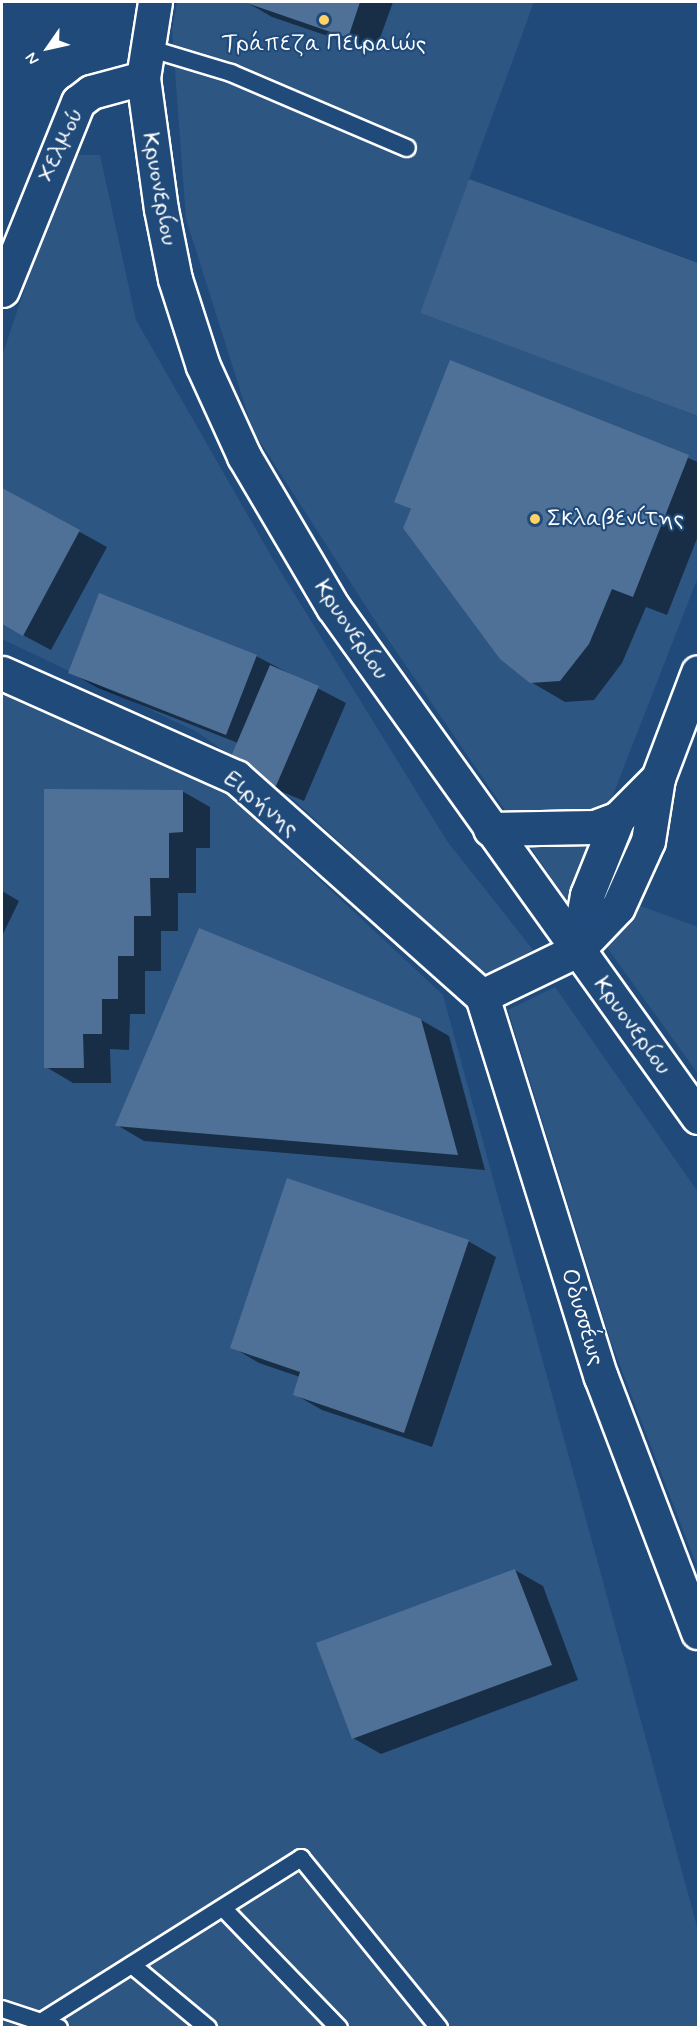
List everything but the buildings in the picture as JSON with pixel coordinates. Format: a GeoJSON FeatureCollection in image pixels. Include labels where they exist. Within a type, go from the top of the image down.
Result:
{"type":"FeatureCollection","features":[{"type":"Feature","properties":{"kind":"street"},"geometry":{"type":"LineString","coordinates":[[146,63],[155,2]]}},
{"type":"Feature","properties":{"kind":"street","name":"Χελμού"},"geometry":{"type":"LineString","coordinates":[[2,290],[78,102],[91,92],[146,63]]}},
{"type":"Feature","properties":{"kind":"street","name":"Κρυονερίου"},"geometry":{"type":"LineString","coordinates":[[146,63],[151,151],[176,279],[204,366],[240,446],[333,607],[490,829],[699,1117]]}},
{"type":"Feature","properties":{"kind":"street"},"geometry":{"type":"LineString","coordinates":[[482,996],[577,950],[618,907],[648,841],[658,778],[699,672]]}},
{"type":"Feature","properties":{"kind":"street","name":"Ειρήνης"},"geometry":{"type":"LineString","coordinates":[[2,673],[236,777],[482,996]]}},
{"type":"Feature","properties":{"kind":"street"},"geometry":{"type":"LineString","coordinates":[[490,829],[595,827],[618,818],[658,778]]}},
{"type":"Feature","properties":{"kind":"street"},"geometry":{"type":"LineString","coordinates":[[577,950],[588,895],[618,818]]}},
{"type":"Feature","properties":{"kind":"street","name":"Οδυσσέως"},"geometry":{"type":"LineString","coordinates":[[482,996],[601,1377],[696,1617]]}},
{"type":"Feature","properties":{"kind":"lane"},"geometry":{"type":"LineString","coordinates":[[146,63],[231,73],[407,148]]}},
{"type":"Feature","properties":{"kind":"lane"},"geometry":{"type":"LineString","coordinates":[[2,2009],[52,2024],[132,1965],[301,1858],[440,2028]]}},
{"type":"Feature","properties":{"kind":"lane"},"geometry":{"type":"LineString","coordinates":[[223,1908],[339,2028]]}},
{"type":"Feature","properties":{"kind":"lane"},"geometry":{"type":"LineString","coordinates":[[132,1965],[208,2028]]}},
{"type":"Feature","properties":{"kind":"shaded area"},"geometry":{"type":"Polygon","coordinates":[[[177,2],[534,2],[420,313],[698,416],[698,577],[570,905],[374,619],[253,431],[186,219],[172,30],[177,2]]]}},
{"type":"Feature","properties":{"kind":"shaded area"},"geometry":{"type":"Polygon","coordinates":[[[70,155],[100,155],[136,320],[274,561],[447,841],[533,950],[486,977],[294,800],[197,732],[2,639],[2,356],[70,155]]]}},
{"type":"Feature","properties":{"kind":"shaded area"},"geometry":{"type":"Polygon","coordinates":[[[469,179],[698,263],[698,416],[420,313],[469,179]]]}},
{"type":"Feature","properties":{"kind":"shaded area"},"geometry":{"type":"Polygon","coordinates":[[[2,689],[219,786],[443,995],[698,1930],[698,2027],[2,2028],[2,689]]]}},
{"type":"Feature","properties":{"kind":"shaded area"},"geometry":{"type":"Polygon","coordinates":[[[627,901],[698,927],[698,1074],[606,946],[627,901]]]}},
{"type":"Feature","properties":{"kind":"shaded area"},"geometry":{"type":"Polygon","coordinates":[[[555,987],[698,1192],[698,1569],[611,1342],[508,1010],[555,987]]]}},
{"type":"Feature","properties":{"kind":"place","name":"Τράπεζα Πειραιώς"},"geometry":{"type":"Point","coordinates":[324,20]}},
{"type":"Feature","properties":{"kind":"place","name":"Σκλαβενίτης"},"geometry":{"type":"Point","coordinates":[535,519]}}]}
